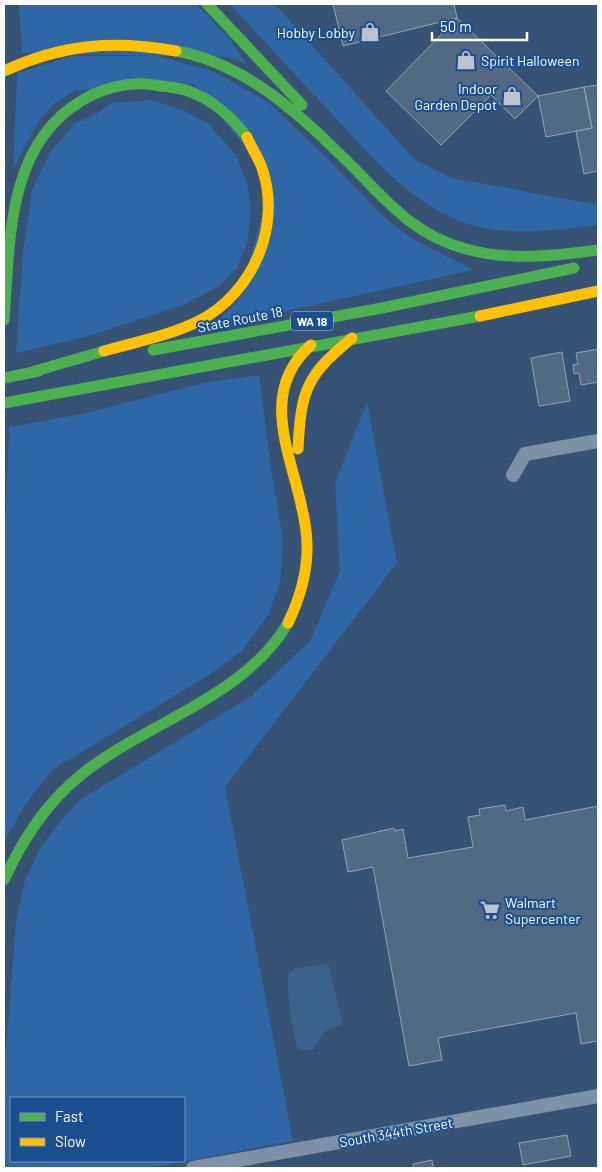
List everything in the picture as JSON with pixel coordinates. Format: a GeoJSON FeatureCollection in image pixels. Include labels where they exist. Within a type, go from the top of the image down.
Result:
{"type":"FeatureCollection","features":[{"type":"Feature","properties":{"kind":"highway"},"geometry":{"type":"LineString","coordinates":[[207,4],[301,104],[346,161]]}},
{"type":"Feature","properties":{"kind":"highway"},"geometry":{"type":"LineString","coordinates":[[4,71],[39,56],[62,50],[106,45],[140,45],[175,51],[238,72],[284,104],[346,161],[404,220],[422,232],[456,246],[489,255],[525,258],[598,250]]}},
{"type":"Feature","properties":{"kind":"highway"},"geometry":{"type":"LineString","coordinates":[[4,320],[13,230],[20,185],[27,163],[45,132],[66,111],[97,92],[116,86],[133,84],[170,85],[204,98],[222,111],[240,128],[260,162],[266,180],[270,207],[269,230],[261,255],[252,273],[237,292],[221,307],[190,325],[25,374]]}},
{"type":"Feature","properties":{"kind":"highway","name":"State Route 18"},"geometry":{"type":"LineString","coordinates":[[4,378],[372,309],[589,265]]}},
{"type":"Feature","properties":{"kind":"highway","name":"WA 18"},"geometry":{"type":"LineString","coordinates":[[4,403],[353,337],[439,324],[598,291]]}},
{"type":"Feature","properties":{"kind":"highway"},"geometry":{"type":"LineString","coordinates":[[296,487],[299,415],[310,376],[331,354],[353,337]]}},
{"type":"Feature","properties":{"kind":"highway"},"geometry":{"type":"LineString","coordinates":[[4,880],[15,855],[32,826],[78,775],[233,681],[276,642],[296,606],[304,571],[306,530],[284,430],[281,393],[289,368],[300,354],[311,345]]}},
{"type":"Feature","properties":{"kind":"street"},"geometry":{"type":"LineString","coordinates":[[513,474],[525,454],[598,441]]}},
{"type":"Feature","properties":{"kind":"street","name":"South 344th Street"},"geometry":{"type":"LineString","coordinates":[[193,1168],[598,1099]]}},
{"type":"Feature","properties":{"kind":"shaded area"},"geometry":{"type":"Polygon","coordinates":[[[19,4],[196,4],[229,38],[247,65],[230,57],[22,53],[19,4]]]}},
{"type":"Feature","properties":{"kind":"shaded area"},"geometry":{"type":"Polygon","coordinates":[[[230,4],[275,4],[414,159],[452,178],[598,205],[598,225],[529,231],[494,230],[460,221],[422,201],[374,159],[230,4]]]}},
{"type":"Feature","properties":{"kind":"shaded area"},"geometry":{"type":"Polygon","coordinates":[[[72,56],[157,56],[212,71],[268,102],[325,156],[385,218],[413,239],[473,270],[219,326],[217,322],[239,299],[272,179],[193,84],[74,91],[54,104],[38,122],[13,169],[17,73],[72,56]]]}},
{"type":"Feature","properties":{"kind":"shaded area"},"geometry":{"type":"Polygon","coordinates":[[[151,100],[185,111],[208,123],[235,154],[247,182],[251,208],[248,240],[237,268],[220,286],[183,305],[89,336],[16,353],[23,251],[32,190],[49,154],[75,123],[96,114],[111,103],[151,100]]]}},
{"type":"Feature","properties":{"kind":"shaded area"},"geometry":{"type":"Polygon","coordinates":[[[259,376],[283,541],[280,583],[268,615],[243,650],[209,675],[52,770],[25,805],[4,842],[4,568],[9,427],[82,414],[203,383],[259,376]]]}},
{"type":"Feature","properties":{"kind":"shaded area"},"geometry":{"type":"Polygon","coordinates":[[[367,402],[397,563],[225,787],[293,1141],[185,1161],[185,1097],[10,1097],[10,1162],[181,1162],[149,1168],[4,1168],[4,1076],[16,921],[25,880],[40,849],[59,823],[81,799],[250,697],[310,641],[340,571],[335,483],[367,402]]]}},
{"type":"Feature","properties":{"kind":"shaded area"},"geometry":{"type":"Polygon","coordinates":[[[325,964],[329,966],[343,1024],[324,1032],[313,1050],[301,1050],[292,1027],[288,973],[295,968],[325,964]]]}},
{"type":"Feature","properties":{"kind":"building","name":"Hobby Lobby"},"geometry":{"type":"Polygon","coordinates":[[[333,4],[454,4],[457,18],[343,46],[333,4]]]}},
{"type":"Feature","properties":{"kind":"building"},"geometry":{"type":"Polygon","coordinates":[[[457,18],[538,96],[515,119],[491,95],[441,145],[386,91],[457,18]]]}},
{"type":"Feature","properties":{"kind":"building"},"geometry":{"type":"Polygon","coordinates":[[[598,85],[598,171],[584,174],[576,131],[592,128],[584,87],[598,85]]]}},
{"type":"Feature","properties":{"kind":"building"},"geometry":{"type":"Polygon","coordinates":[[[584,87],[592,128],[546,137],[538,96],[584,87]]]}},
{"type":"Feature","properties":{"kind":"building"},"geometry":{"type":"Polygon","coordinates":[[[598,349],[598,382],[581,385],[579,373],[574,374],[573,365],[578,364],[576,353],[598,349]]]}},
{"type":"Feature","properties":{"kind":"building"},"geometry":{"type":"Polygon","coordinates":[[[562,352],[570,401],[539,406],[531,358],[562,352]]]}},
{"type":"Feature","properties":{"kind":"building","name":"Walmart Supercenter"},"geometry":{"type":"Polygon","coordinates":[[[505,805],[506,811],[523,807],[525,820],[598,806],[598,1041],[581,1044],[576,1013],[438,1038],[442,1060],[409,1066],[373,867],[348,872],[342,840],[394,828],[395,831],[403,829],[408,858],[473,847],[468,817],[480,815],[479,809],[505,805]]]}},
{"type":"Feature","properties":{"kind":"building"},"geometry":{"type":"Polygon","coordinates":[[[567,1135],[571,1156],[523,1165],[519,1143],[567,1135]]]}},
{"type":"Feature","properties":{"kind":"building"},"geometry":{"type":"Polygon","coordinates":[[[432,1160],[433,1168],[414,1168],[413,1164],[432,1160]]]}},
{"type":"Feature","properties":{"kind":"traffic: fast"},"geometry":{"type":"LineString","coordinates":[[207,4],[302,105]]}},
{"type":"Feature","properties":{"kind":"traffic: fast"},"geometry":{"type":"LineString","coordinates":[[176,51],[203,58],[227,68],[273,96],[315,130],[404,217],[417,227],[448,243],[482,253],[515,256],[565,254],[598,250]]}},
{"type":"Feature","properties":{"kind":"traffic: fast"},"geometry":{"type":"LineString","coordinates":[[4,320],[11,229],[25,170],[38,143],[56,120],[81,101],[98,92],[125,85],[145,84],[180,89],[197,94],[213,104],[235,122],[247,137]]}},
{"type":"Feature","properties":{"kind":"traffic: fast"},"geometry":{"type":"LineString","coordinates":[[153,350],[382,308],[574,268]]}},
{"type":"Feature","properties":{"kind":"traffic: fast"},"geometry":{"type":"LineString","coordinates":[[4,403],[480,316]]}},
{"type":"Feature","properties":{"kind":"traffic: fast"},"geometry":{"type":"LineString","coordinates":[[25,374],[104,351]]}},
{"type":"Feature","properties":{"kind":"traffic: fast"},"geometry":{"type":"LineString","coordinates":[[4,378],[39,371]]}},
{"type":"Feature","properties":{"kind":"traffic: fast"},"geometry":{"type":"LineString","coordinates":[[4,880],[19,850],[37,822],[69,785],[82,774],[135,739],[221,690],[246,671],[269,649],[288,623]]}},
{"type":"Feature","properties":{"kind":"traffic: slow"},"geometry":{"type":"LineString","coordinates":[[4,71],[46,55],[88,47],[109,45],[176,51]]}},
{"type":"Feature","properties":{"kind":"traffic: slow"},"geometry":{"type":"LineString","coordinates":[[104,351],[164,335],[199,321],[218,309],[248,276],[258,256],[265,235],[268,212],[267,190],[262,168],[247,137]]}},
{"type":"Feature","properties":{"kind":"traffic: slow"},"geometry":{"type":"LineString","coordinates":[[480,316],[598,291]]}},
{"type":"Feature","properties":{"kind":"traffic: slow"},"geometry":{"type":"LineString","coordinates":[[298,449],[301,412],[309,386],[315,374],[352,338]]}},
{"type":"Feature","properties":{"kind":"traffic: slow"},"geometry":{"type":"LineString","coordinates":[[288,623],[304,578],[307,543],[302,507],[284,434],[282,410],[284,387],[294,365],[311,345]]}},
{"type":"Feature","properties":{"kind":"place","name":"Hobby Lobby"},"geometry":{"type":"Point","coordinates":[370,32]}},
{"type":"Feature","properties":{"kind":"place","name":"Spirit Halloween"},"geometry":{"type":"Point","coordinates":[466,60]}},
{"type":"Feature","properties":{"kind":"place","name":"Indoor Garden Depot"},"geometry":{"type":"Point","coordinates":[512,96]}},
{"type":"Feature","properties":{"kind":"place","name":"Walmart Supercenter"},"geometry":{"type":"Point","coordinates":[490,910]}}]}
